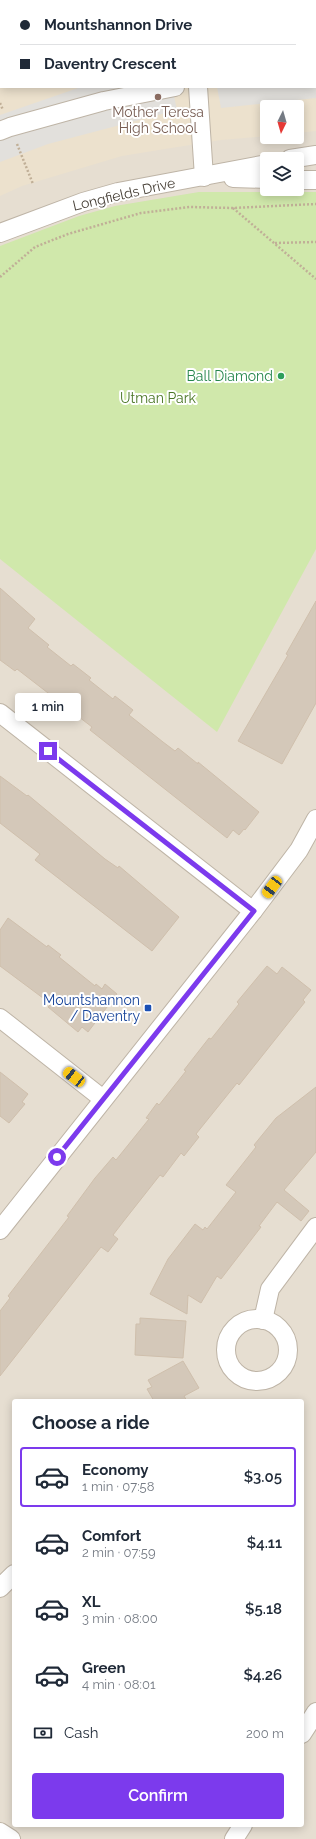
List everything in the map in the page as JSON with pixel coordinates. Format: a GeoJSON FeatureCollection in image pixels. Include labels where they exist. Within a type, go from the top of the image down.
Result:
{"type":"FeatureCollection","features":[{"type":"Feature","properties":{"kind":"street"},"geometry":{"type":"LineString","coordinates":[[0,131],[104,101],[170,88]]}},
{"type":"Feature","properties":{"kind":"street"},"geometry":{"type":"LineString","coordinates":[[198,88],[204,177]]}},
{"type":"Feature","properties":{"kind":"street"},"geometry":{"type":"LineString","coordinates":[[304,157],[316,155]]}},
{"type":"Feature","properties":{"kind":"street","name":"Longfields Drive"},"geometry":{"type":"LineString","coordinates":[[0,233],[83,202],[118,192],[260,165]]}},
{"type":"Feature","properties":{"kind":"street","name":"Longfields Drive"},"geometry":{"type":"LineString","coordinates":[[204,177],[260,179]]}},
{"type":"Feature","properties":{"kind":"street"},"geometry":{"type":"LineString","coordinates":[[304,180],[316,180]]}},
{"type":"Feature","properties":{"kind":"street"},"geometry":{"type":"LineString","coordinates":[[0,714],[254,911]]}},
{"type":"Feature","properties":{"kind":"street"},"geometry":{"type":"LineString","coordinates":[[0,1230],[254,911],[299,850],[316,819]]}},
{"type":"Feature","properties":{"kind":"street"},"geometry":{"type":"LineString","coordinates":[[0,1018],[103,1099]]}},
{"type":"Feature","properties":{"kind":"street"},"geometry":{"type":"LineString","coordinates":[[263,1320],[270,1289],[316,1227]]}},
{"type":"Feature","properties":{"kind":"street"},"geometry":{"type":"LineString","coordinates":[[0,1588],[12,1576]]}},
{"type":"Feature","properties":{"kind":"street"},"geometry":{"type":"LineString","coordinates":[[304,1731],[316,1712]]}},
{"type":"Feature","properties":{"kind":"street"},"geometry":{"type":"LineString","coordinates":[[234,1839],[243,1827]]}},
{"type":"Feature","properties":{"kind":"street"},"geometry":{"type":"LineString","coordinates":[[0,1832],[10,1839]]}},
{"type":"Feature","properties":{"kind":"path"},"geometry":{"type":"LineString","coordinates":[[22,158],[33,184]]}},
{"type":"Feature","properties":{"kind":"path"},"geometry":{"type":"LineString","coordinates":[[0,277],[35,247],[68,234],[141,213],[190,207],[233,208],[316,204]]}},
{"type":"Feature","properties":{"kind":"path"},"geometry":{"type":"LineString","coordinates":[[233,208],[316,279]]}},
{"type":"Feature","properties":{"kind":"path"},"geometry":{"type":"LineString","coordinates":[[274,243],[316,242]]}},
{"type":"Feature","properties":{"kind":"shaded area"},"geometry":{"type":"Polygon","coordinates":[[[0,88],[316,88],[316,1839],[0,1839],[0,88]]]}},
{"type":"Feature","properties":{"kind":"shaded area","name":"Mother Teresa High School"},"geometry":{"type":"Polygon","coordinates":[[[0,88],[316,88],[316,131],[304,132],[304,100],[260,100],[260,137],[221,140],[122,156],[22,186],[0,196],[0,88]]]}},
{"type":"Feature","properties":{"kind":"shaded area"},"geometry":{"type":"Polygon","coordinates":[[[78,88],[172,88],[177,110],[48,144],[0,162],[0,115],[78,88]]]}},
{"type":"Feature","properties":{"kind":"shaded area"},"geometry":{"type":"Polygon","coordinates":[[[217,88],[316,88],[316,98],[297,100],[260,100],[260,104],[221,108],[217,88]]]}},
{"type":"Feature","properties":{"kind":"green space","name":"Utman Park"},"geometry":{"type":"Polygon","coordinates":[[[199,192],[260,192],[260,196],[304,196],[304,192],[316,192],[316,549],[217,732],[0,559],[0,246],[79,216],[115,206],[199,192]]]}},
{"type":"Feature","properties":{"kind":"building"},"geometry":{"type":"Polygon","coordinates":[[[0,588],[35,619],[28,628],[49,645],[47,647],[71,666],[73,664],[91,678],[89,680],[113,699],[115,696],[133,710],[129,715],[163,742],[175,751],[178,748],[198,764],[198,762],[259,812],[245,830],[244,829],[239,835],[233,830],[227,838],[90,730],[92,727],[17,669],[15,671],[0,660],[0,588]]]}},
{"type":"Feature","properties":{"kind":"building"},"geometry":{"type":"Polygon","coordinates":[[[316,601],[316,703],[282,764],[238,741],[288,655],[286,654],[316,601]]]}},
{"type":"Feature","properties":{"kind":"building"},"geometry":{"type":"Polygon","coordinates":[[[0,776],[27,796],[28,795],[105,859],[118,868],[119,866],[179,917],[152,951],[35,860],[40,854],[0,823],[0,776]]]}},
{"type":"Feature","properties":{"kind":"building"},"geometry":{"type":"Polygon","coordinates":[[[8,918],[47,947],[48,945],[61,955],[59,957],[95,986],[96,984],[102,989],[105,984],[117,994],[88,1032],[82,1027],[78,1032],[48,1007],[51,1004],[0,966],[0,930],[8,918]]]}},
{"type":"Feature","properties":{"kind":"building"},"geometry":{"type":"Polygon","coordinates":[[[267,966],[277,974],[282,967],[311,990],[303,1000],[305,1002],[239,1085],[237,1083],[196,1134],[199,1137],[184,1156],[181,1153],[163,1177],[160,1175],[113,1235],[118,1239],[108,1252],[101,1247],[0,1376],[0,1311],[10,1298],[8,1296],[69,1217],[67,1216],[95,1178],[113,1157],[116,1160],[149,1119],[146,1118],[157,1103],[159,1105],[186,1071],[184,1070],[209,1038],[211,1039],[239,1004],[237,1002],[267,966]]]}},
{"type":"Feature","properties":{"kind":"building"},"geometry":{"type":"Polygon","coordinates":[[[0,1072],[28,1094],[22,1102],[25,1104],[9,1123],[0,1116],[0,1072]]]}},
{"type":"Feature","properties":{"kind":"building"},"geometry":{"type":"Polygon","coordinates":[[[316,1087],[316,1152],[284,1190],[309,1211],[301,1221],[277,1202],[259,1226],[261,1227],[221,1279],[217,1276],[201,1303],[188,1295],[187,1314],[150,1294],[168,1259],[195,1224],[203,1230],[205,1227],[207,1229],[236,1192],[226,1185],[256,1147],[254,1145],[276,1118],[316,1087]]]}},
{"type":"Feature","properties":{"kind":"building"},"geometry":{"type":"Polygon","coordinates":[[[140,1318],[186,1321],[183,1358],[135,1355],[136,1324],[140,1324],[140,1318]]]}},
{"type":"Feature","properties":{"kind":"building"},"geometry":{"type":"Polygon","coordinates":[[[183,1361],[199,1388],[184,1396],[186,1399],[153,1399],[147,1389],[152,1387],[148,1380],[183,1361]]]}},
{"type":"Feature","properties":{"kind":"place","name":"Mother Teresa High School"},"geometry":{"type":"Point","coordinates":[158,97]}},
{"type":"Feature","properties":{"kind":"place","name":"Ball Diamond"},"geometry":{"type":"Point","coordinates":[281,376]}},
{"type":"Feature","properties":{"kind":"place","name":"Mountshannon / Daventry"},"geometry":{"type":"Point","coordinates":[148,1008]}},
{"type":"Feature","properties":{"kind":"route"},"geometry":{"type":"LineString","coordinates":[[48,751],[254,911],[57,1157]]}}]}
